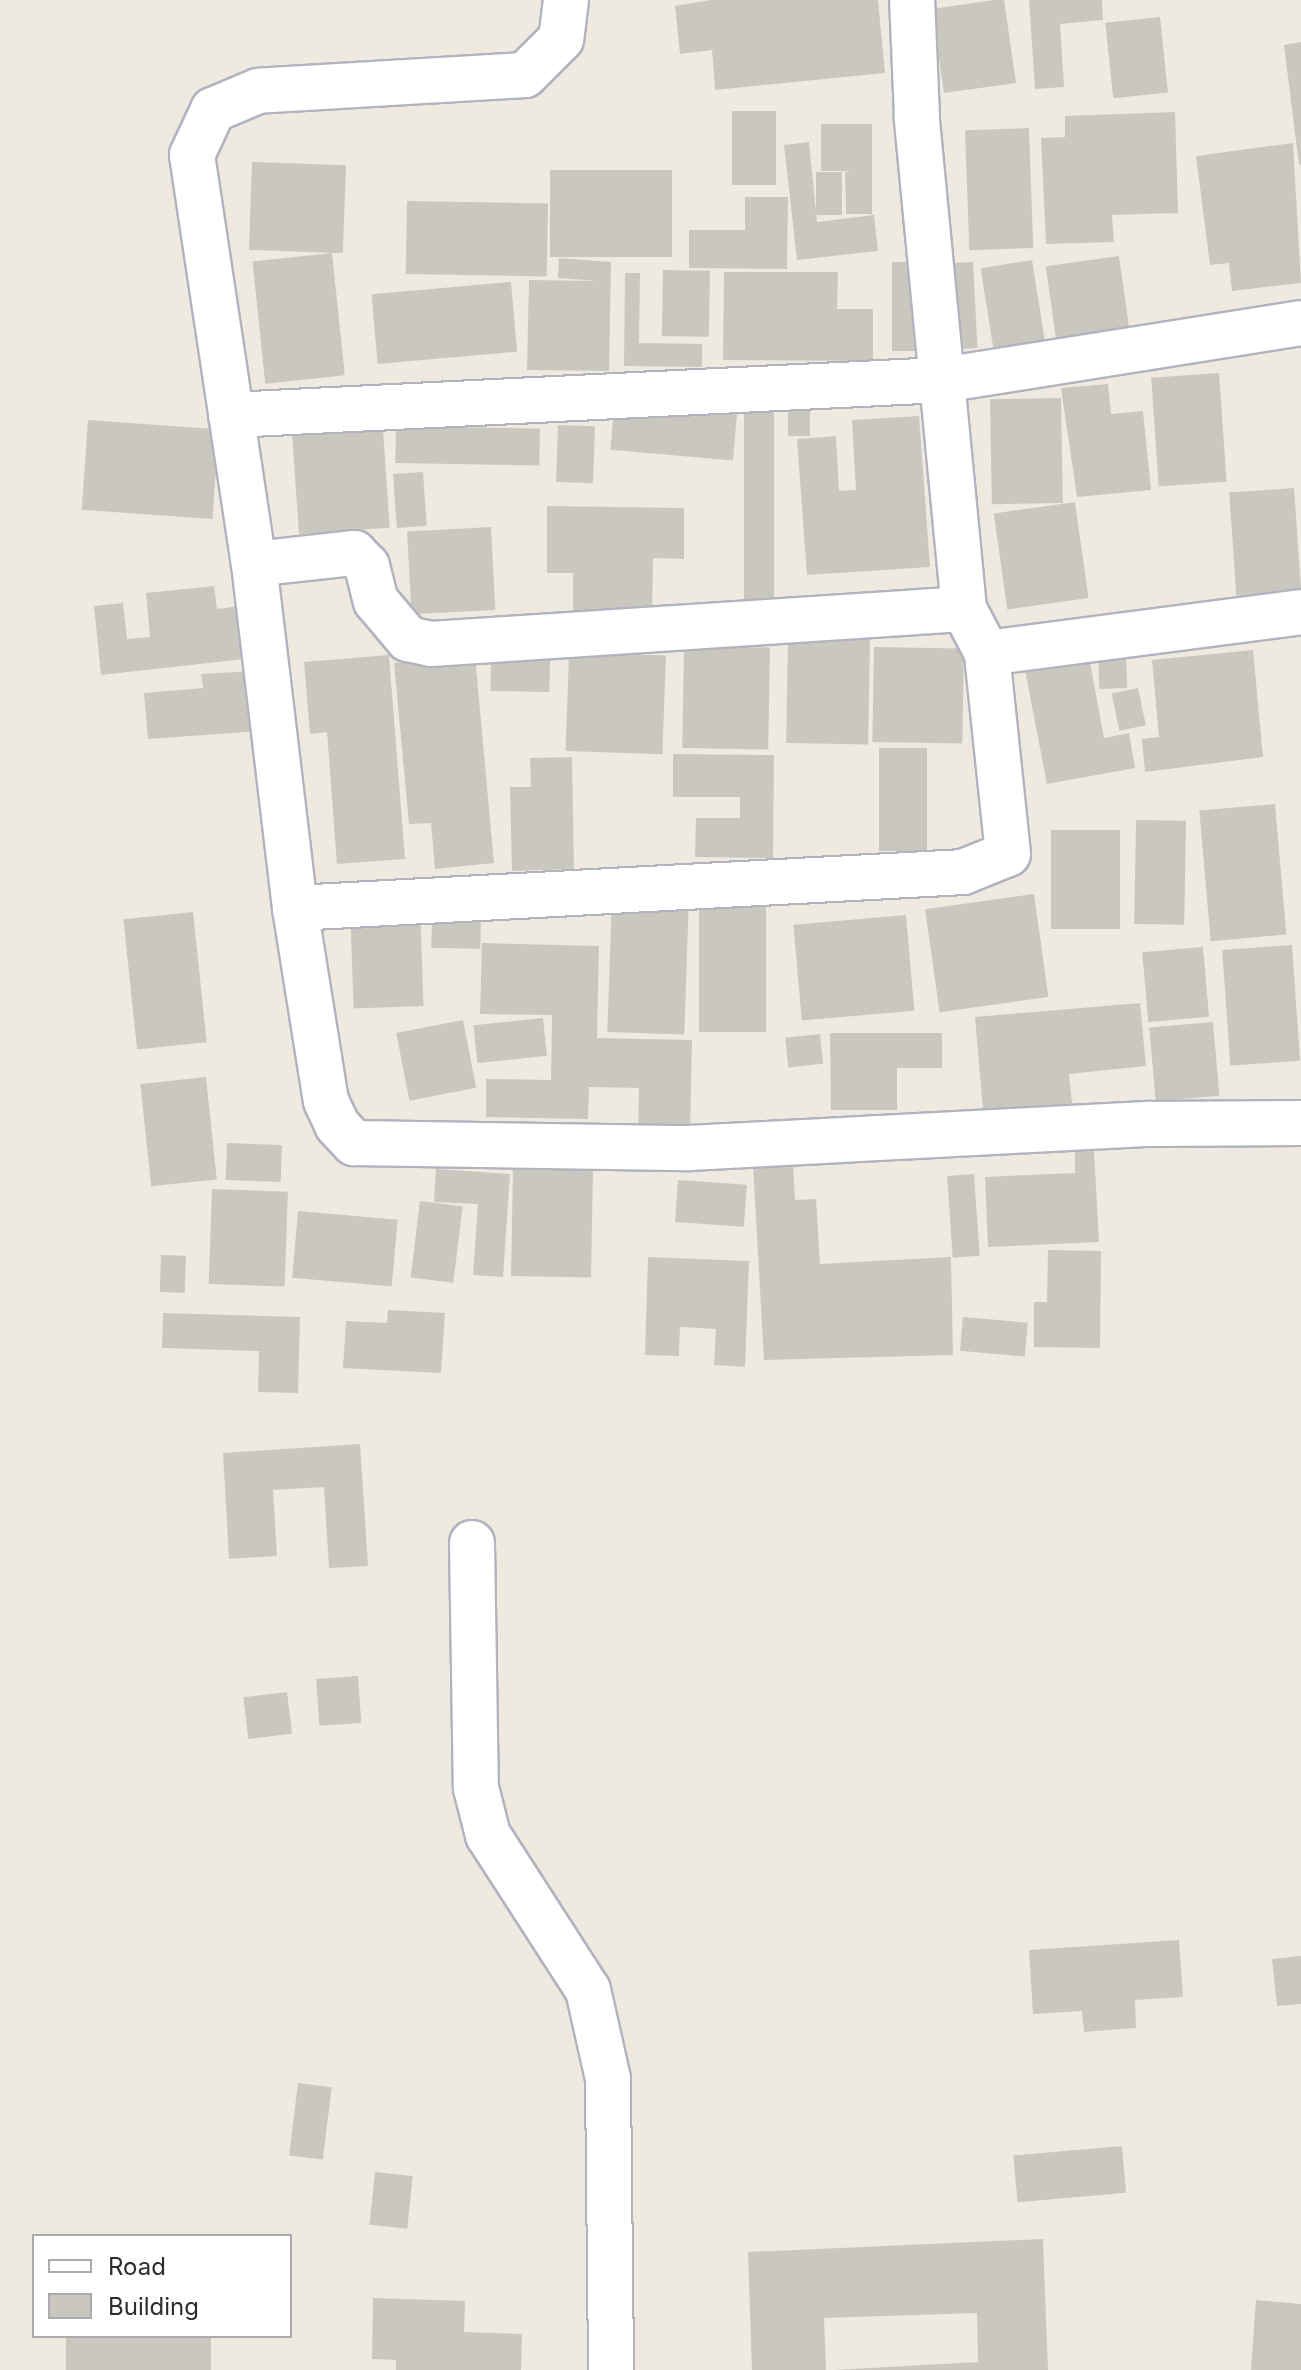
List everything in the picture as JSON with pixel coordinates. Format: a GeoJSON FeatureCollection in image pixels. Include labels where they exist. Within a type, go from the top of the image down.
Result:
{"type":"FeatureCollection","features":[{"type":"Feature","properties":{"kind":"street"},"geometry":{"type":"LineString","coordinates":[[566,0],[561,39],[525,75],[258,91],[213,110],[192,155],[254,564],[295,908],[326,1101],[354,1143],[689,1148],[1150,1124],[1301,1123]]}},
{"type":"Feature","properties":{"kind":"street"},"geometry":{"type":"LineString","coordinates":[[295,908],[963,872],[1008,854],[987,653],[964,609],[942,380],[912,0]]}},
{"type":"Feature","properties":{"kind":"street"},"geometry":{"type":"LineString","coordinates":[[231,415],[942,380],[1301,323]]}},
{"type":"Feature","properties":{"kind":"street"},"geometry":{"type":"LineString","coordinates":[[254,564],[354,553],[367,566],[376,601],[408,639],[431,644],[964,609]]}},
{"type":"Feature","properties":{"kind":"street"},"geometry":{"type":"LineString","coordinates":[[987,653],[1301,612]]}},
{"type":"Feature","properties":{"kind":"street"},"geometry":{"type":"LineString","coordinates":[[472,1543],[476,1788],[488,1835],[588,1990],[608,2079],[611,2370]]}},
{"type":"Feature","properties":{"kind":"building"},"geometry":{"type":"Polygon","coordinates":[[[711,0],[878,0],[885,73],[715,90],[712,50],[680,54],[675,6],[711,0]]]}},
{"type":"Feature","properties":{"kind":"building"},"geometry":{"type":"Polygon","coordinates":[[[1004,0],[1016,83],[944,93],[932,9],[1004,0]]]}},
{"type":"Feature","properties":{"kind":"building"},"geometry":{"type":"Polygon","coordinates":[[[1029,0],[1102,0],[1103,20],[1060,24],[1064,87],[1035,89],[1029,0]]]}},
{"type":"Feature","properties":{"kind":"building"},"geometry":{"type":"Polygon","coordinates":[[[1160,17],[1168,93],[1113,98],[1105,23],[1160,17]]]}},
{"type":"Feature","properties":{"kind":"building"},"geometry":{"type":"Polygon","coordinates":[[[1301,42],[1301,165],[1299,165],[1284,45],[1301,42]]]}},
{"type":"Feature","properties":{"kind":"building"},"geometry":{"type":"Polygon","coordinates":[[[732,111],[776,111],[776,185],[732,185],[732,111]]]}},
{"type":"Feature","properties":{"kind":"building"},"geometry":{"type":"Polygon","coordinates":[[[1175,112],[1178,213],[1112,215],[1114,242],[1046,244],[1041,138],[1065,137],[1065,116],[1175,112]]]}},
{"type":"Feature","properties":{"kind":"building"},"geometry":{"type":"Polygon","coordinates":[[[821,124],[872,124],[872,214],[846,214],[845,172],[851,171],[821,171],[821,124]]]}},
{"type":"Feature","properties":{"kind":"building"},"geometry":{"type":"Polygon","coordinates":[[[1029,128],[1033,248],[969,250],[965,130],[1029,128]]]}},
{"type":"Feature","properties":{"kind":"building"},"geometry":{"type":"Polygon","coordinates":[[[809,142],[817,222],[874,215],[878,251],[797,260],[784,145],[809,142]]]}},
{"type":"Feature","properties":{"kind":"building"},"geometry":{"type":"Polygon","coordinates":[[[1293,143],[1301,283],[1232,291],[1229,263],[1210,265],[1196,156],[1293,143]]]}},
{"type":"Feature","properties":{"kind":"building"},"geometry":{"type":"Polygon","coordinates":[[[252,162],[346,165],[343,253],[249,250],[252,162]]]}},
{"type":"Feature","properties":{"kind":"building"},"geometry":{"type":"Polygon","coordinates":[[[550,170],[672,170],[672,257],[550,257],[550,170]]]}},
{"type":"Feature","properties":{"kind":"building"},"geometry":{"type":"Polygon","coordinates":[[[816,172],[842,172],[842,215],[816,215],[816,172]]]}},
{"type":"Feature","properties":{"kind":"building"},"geometry":{"type":"Polygon","coordinates":[[[745,197],[788,197],[787,269],[689,268],[689,230],[745,230],[745,197]]]}},
{"type":"Feature","properties":{"kind":"building"},"geometry":{"type":"Polygon","coordinates":[[[407,201],[548,203],[547,276],[406,274],[407,201]]]}},
{"type":"Feature","properties":{"kind":"building"},"geometry":{"type":"Polygon","coordinates":[[[332,253],[345,375],[265,384],[252,261],[332,253]]]}},
{"type":"Feature","properties":{"kind":"building"},"geometry":{"type":"Polygon","coordinates":[[[1119,256],[1131,339],[1057,349],[1046,266],[1119,256]]]}},
{"type":"Feature","properties":{"kind":"building"},"geometry":{"type":"Polygon","coordinates":[[[559,258],[611,262],[609,371],[527,370],[529,280],[598,281],[558,278],[559,258]]]}},
{"type":"Feature","properties":{"kind":"building"},"geometry":{"type":"Polygon","coordinates":[[[1032,260],[1047,354],[996,362],[981,268],[1032,260]]]}},
{"type":"Feature","properties":{"kind":"building"},"geometry":{"type":"Polygon","coordinates":[[[892,262],[921,262],[921,351],[892,351],[892,262]]]}},
{"type":"Feature","properties":{"kind":"building"},"geometry":{"type":"Polygon","coordinates":[[[973,262],[978,348],[944,350],[939,264],[973,262]]]}},
{"type":"Feature","properties":{"kind":"building"},"geometry":{"type":"Polygon","coordinates":[[[663,270],[710,271],[709,337],[662,336],[663,270]]]}},
{"type":"Feature","properties":{"kind":"building"},"geometry":{"type":"Polygon","coordinates":[[[724,272],[838,272],[837,309],[873,309],[873,361],[723,360],[724,272]]]}},
{"type":"Feature","properties":{"kind":"building"},"geometry":{"type":"Polygon","coordinates":[[[625,273],[640,273],[639,343],[702,344],[702,367],[624,366],[625,273]]]}},
{"type":"Feature","properties":{"kind":"building"},"geometry":{"type":"Polygon","coordinates":[[[511,282],[517,352],[378,364],[372,294],[511,282]]]}},
{"type":"Feature","properties":{"kind":"building"},"geometry":{"type":"Polygon","coordinates":[[[1219,373],[1227,482],[1159,486],[1151,378],[1219,373]]]}},
{"type":"Feature","properties":{"kind":"building"},"geometry":{"type":"Polygon","coordinates":[[[1108,384],[1111,414],[1143,411],[1151,490],[1077,497],[1061,388],[1108,384]]]}},
{"type":"Feature","properties":{"kind":"building"},"geometry":{"type":"Polygon","coordinates":[[[615,397],[738,408],[733,461],[610,450],[615,397]]]}},
{"type":"Feature","properties":{"kind":"building"},"geometry":{"type":"Polygon","coordinates":[[[1061,398],[1063,503],[992,504],[990,399],[1061,398]]]}},
{"type":"Feature","properties":{"kind":"building"},"geometry":{"type":"Polygon","coordinates":[[[744,402],[774,402],[774,599],[744,599],[744,402]]]}},
{"type":"Feature","properties":{"kind":"building"},"geometry":{"type":"Polygon","coordinates":[[[788,402],[810,402],[810,436],[788,436],[788,402]]]}},
{"type":"Feature","properties":{"kind":"building"},"geometry":{"type":"Polygon","coordinates":[[[382,416],[390,528],[299,534],[291,422],[382,416]]]}},
{"type":"Feature","properties":{"kind":"building"},"geometry":{"type":"Polygon","coordinates":[[[919,416],[930,567],[807,575],[797,439],[836,436],[839,491],[856,490],[852,420],[919,416]]]}},
{"type":"Feature","properties":{"kind":"building"},"geometry":{"type":"Polygon","coordinates":[[[88,420],[219,429],[212,519],[82,510],[88,420]]]}},
{"type":"Feature","properties":{"kind":"building"},"geometry":{"type":"Polygon","coordinates":[[[558,425],[595,426],[593,483],[556,482],[558,425]]]}},
{"type":"Feature","properties":{"kind":"building"},"geometry":{"type":"Polygon","coordinates":[[[396,426],[540,429],[539,466],[395,463],[396,426]]]}},
{"type":"Feature","properties":{"kind":"building"},"geometry":{"type":"Polygon","coordinates":[[[423,472],[427,526],[397,528],[393,474],[423,472]]]}},
{"type":"Feature","properties":{"kind":"building"},"geometry":{"type":"Polygon","coordinates":[[[1294,488],[1301,602],[1237,606],[1229,493],[1294,488]]]}},
{"type":"Feature","properties":{"kind":"building"},"geometry":{"type":"Polygon","coordinates":[[[1075,502],[1088,598],[1007,609],[994,513],[1075,502]]]}},
{"type":"Feature","properties":{"kind":"building"},"geometry":{"type":"Polygon","coordinates":[[[547,506],[684,508],[684,559],[653,558],[652,617],[573,615],[573,573],[547,573],[547,506]]]}},
{"type":"Feature","properties":{"kind":"building"},"geometry":{"type":"Polygon","coordinates":[[[491,527],[495,610],[411,614],[407,531],[491,527]]]}},
{"type":"Feature","properties":{"kind":"building"},"geometry":{"type":"Polygon","coordinates":[[[214,586],[217,609],[248,605],[253,658],[101,675],[94,606],[123,603],[127,639],[150,637],[146,593],[214,586]]]}},
{"type":"Feature","properties":{"kind":"building"},"geometry":{"type":"Polygon","coordinates":[[[788,637],[870,638],[868,744],[786,743],[788,637]]]}},
{"type":"Feature","properties":{"kind":"building"},"geometry":{"type":"Polygon","coordinates":[[[684,646],[770,648],[768,749],[682,748],[684,646]]]}},
{"type":"Feature","properties":{"kind":"building"},"geometry":{"type":"Polygon","coordinates":[[[874,647],[964,649],[962,744],[872,742],[874,647]]]}},
{"type":"Feature","properties":{"kind":"building"},"geometry":{"type":"Polygon","coordinates":[[[1126,650],[1127,688],[1099,689],[1098,651],[1126,650]]]}},
{"type":"Feature","properties":{"kind":"building"},"geometry":{"type":"Polygon","coordinates":[[[1253,650],[1263,757],[1145,772],[1142,739],[1159,737],[1152,660],[1253,650]]]}},
{"type":"Feature","properties":{"kind":"building"},"geometry":{"type":"Polygon","coordinates":[[[569,652],[666,655],[662,754],[566,751],[569,652]]]}},
{"type":"Feature","properties":{"kind":"building"},"geometry":{"type":"Polygon","coordinates":[[[389,655],[405,859],[337,864],[327,732],[310,734],[304,662],[389,655]]]}},
{"type":"Feature","properties":{"kind":"building"},"geometry":{"type":"Polygon","coordinates":[[[475,656],[494,863],[435,869],[431,823],[409,824],[394,663],[475,656]]]}},
{"type":"Feature","properties":{"kind":"building"},"geometry":{"type":"Polygon","coordinates":[[[491,657],[550,658],[549,692],[490,691],[491,657]]]}},
{"type":"Feature","properties":{"kind":"building"},"geometry":{"type":"Polygon","coordinates":[[[1089,657],[1104,738],[1129,733],[1135,768],[1047,784],[1025,670],[1089,657]]]}},
{"type":"Feature","properties":{"kind":"building"},"geometry":{"type":"Polygon","coordinates":[[[254,671],[259,731],[148,739],[144,693],[203,688],[201,674],[254,671]]]}},
{"type":"Feature","properties":{"kind":"building"},"geometry":{"type":"Polygon","coordinates":[[[1138,688],[1146,725],[1119,731],[1112,694],[1138,688]]]}},
{"type":"Feature","properties":{"kind":"building"},"geometry":{"type":"Polygon","coordinates":[[[879,748],[927,748],[927,851],[879,851],[879,748]]]}},
{"type":"Feature","properties":{"kind":"building"},"geometry":{"type":"Polygon","coordinates":[[[673,754],[774,755],[773,858],[695,857],[696,818],[740,818],[740,797],[673,797],[673,754]]]}},
{"type":"Feature","properties":{"kind":"building"},"geometry":{"type":"Polygon","coordinates":[[[572,757],[574,869],[512,871],[510,787],[531,787],[530,758],[572,757]]]}},
{"type":"Feature","properties":{"kind":"building"},"geometry":{"type":"Polygon","coordinates":[[[1275,804],[1286,935],[1211,941],[1199,811],[1275,804]]]}},
{"type":"Feature","properties":{"kind":"building"},"geometry":{"type":"Polygon","coordinates":[[[1136,820],[1186,821],[1184,925],[1134,924],[1136,820]]]}},
{"type":"Feature","properties":{"kind":"building"},"geometry":{"type":"Polygon","coordinates":[[[1051,830],[1120,830],[1120,929],[1051,929],[1051,830]]]}},
{"type":"Feature","properties":{"kind":"building"},"geometry":{"type":"Polygon","coordinates":[[[1034,894],[1048,997],[940,1012],[925,909],[1034,894]]]}},
{"type":"Feature","properties":{"kind":"building"},"geometry":{"type":"Polygon","coordinates":[[[612,897],[689,900],[684,1035],[607,1032],[612,897]]]}},
{"type":"Feature","properties":{"kind":"building"},"geometry":{"type":"Polygon","coordinates":[[[420,904],[424,1006],[354,1008],[350,906],[420,904]]]}},
{"type":"Feature","properties":{"kind":"building"},"geometry":{"type":"Polygon","coordinates":[[[699,906],[766,906],[766,1032],[699,1032],[699,906]]]}},
{"type":"Feature","properties":{"kind":"building"},"geometry":{"type":"Polygon","coordinates":[[[432,908],[481,909],[480,949],[431,948],[432,908]]]}},
{"type":"Feature","properties":{"kind":"building"},"geometry":{"type":"Polygon","coordinates":[[[193,912],[207,1042],[137,1050],[123,919],[193,912]]]}},
{"type":"Feature","properties":{"kind":"building"},"geometry":{"type":"Polygon","coordinates":[[[906,915],[914,1011],[802,1020],[793,925],[906,915]]]}},
{"type":"Feature","properties":{"kind":"building"},"geometry":{"type":"Polygon","coordinates":[[[482,943],[599,946],[597,1038],[692,1040],[690,1135],[638,1134],[639,1088],[589,1087],[588,1119],[486,1117],[486,1079],[551,1080],[552,1015],[480,1014],[482,943]]]}},
{"type":"Feature","properties":{"kind":"building"},"geometry":{"type":"Polygon","coordinates":[[[1292,945],[1300,1061],[1230,1066],[1222,950],[1292,945]]]}},
{"type":"Feature","properties":{"kind":"building"},"geometry":{"type":"Polygon","coordinates":[[[1203,947],[1209,1017],[1148,1022],[1142,952],[1203,947]]]}},
{"type":"Feature","properties":{"kind":"building"},"geometry":{"type":"Polygon","coordinates":[[[1140,1003],[1146,1066],[1069,1074],[1073,1113],[984,1121],[975,1017],[1140,1003]]]}},
{"type":"Feature","properties":{"kind":"building"},"geometry":{"type":"Polygon","coordinates":[[[543,1018],[547,1056],[477,1063],[473,1025],[543,1018]]]}},
{"type":"Feature","properties":{"kind":"building"},"geometry":{"type":"Polygon","coordinates":[[[463,1020],[476,1088],[409,1101],[396,1033],[463,1020]]]}},
{"type":"Feature","properties":{"kind":"building"},"geometry":{"type":"Polygon","coordinates":[[[1213,1022],[1219,1096],[1156,1101],[1149,1028],[1213,1022]]]}},
{"type":"Feature","properties":{"kind":"building"},"geometry":{"type":"Polygon","coordinates":[[[830,1033],[942,1033],[942,1068],[897,1068],[897,1110],[831,1110],[830,1033]]]}},
{"type":"Feature","properties":{"kind":"building"},"geometry":{"type":"Polygon","coordinates":[[[820,1034],[823,1064],[788,1067],[785,1038],[820,1034]]]}},
{"type":"Feature","properties":{"kind":"building"},"geometry":{"type":"Polygon","coordinates":[[[206,1077],[217,1179],[151,1186],[140,1084],[206,1077]]]}},
{"type":"Feature","properties":{"kind":"building"},"geometry":{"type":"Polygon","coordinates":[[[227,1143],[282,1145],[281,1182],[226,1180],[227,1143]]]}},
{"type":"Feature","properties":{"kind":"building"},"geometry":{"type":"Polygon","coordinates":[[[1094,1151],[1099,1242],[988,1247],[985,1177],[1075,1173],[1075,1152],[1094,1151]]]}},
{"type":"Feature","properties":{"kind":"building"},"geometry":{"type":"Polygon","coordinates":[[[793,1161],[795,1200],[816,1199],[820,1264],[951,1257],[953,1355],[764,1360],[753,1164],[793,1161]]]}},
{"type":"Feature","properties":{"kind":"building"},"geometry":{"type":"Polygon","coordinates":[[[513,1165],[593,1166],[591,1277],[511,1276],[513,1165]]]}},
{"type":"Feature","properties":{"kind":"building"},"geometry":{"type":"Polygon","coordinates":[[[436,1169],[510,1174],[503,1277],[473,1275],[478,1204],[434,1202],[436,1169]]]}},
{"type":"Feature","properties":{"kind":"building"},"geometry":{"type":"Polygon","coordinates":[[[974,1174],[980,1256],[953,1258],[947,1176],[974,1174]]]}},
{"type":"Feature","properties":{"kind":"building"},"geometry":{"type":"Polygon","coordinates":[[[678,1180],[747,1185],[744,1227],[675,1222],[678,1180]]]}},
{"type":"Feature","properties":{"kind":"building"},"geometry":{"type":"Polygon","coordinates":[[[212,1189],[288,1192],[285,1287],[209,1284],[212,1189]]]}},
{"type":"Feature","properties":{"kind":"building"},"geometry":{"type":"Polygon","coordinates":[[[420,1201],[463,1206],[453,1283],[411,1277],[420,1201]]]}},
{"type":"Feature","properties":{"kind":"building"},"geometry":{"type":"Polygon","coordinates":[[[298,1211],[398,1220],[392,1286],[292,1278],[298,1211]]]}},
{"type":"Feature","properties":{"kind":"building"},"geometry":{"type":"Polygon","coordinates":[[[1048,1250],[1101,1251],[1100,1348],[1034,1347],[1034,1302],[1047,1302],[1048,1250]]]}},
{"type":"Feature","properties":{"kind":"building"},"geometry":{"type":"Polygon","coordinates":[[[161,1255],[186,1256],[185,1293],[160,1292],[161,1255]]]}},
{"type":"Feature","properties":{"kind":"building"},"geometry":{"type":"Polygon","coordinates":[[[648,1257],[749,1261],[745,1367],[714,1365],[716,1329],[680,1327],[679,1356],[645,1355],[648,1257]]]}},
{"type":"Feature","properties":{"kind":"building"},"geometry":{"type":"Polygon","coordinates":[[[388,1310],[445,1313],[441,1373],[343,1368],[346,1321],[387,1323],[388,1310]]]}},
{"type":"Feature","properties":{"kind":"building"},"geometry":{"type":"Polygon","coordinates":[[[163,1313],[300,1317],[298,1393],[258,1392],[259,1351],[162,1348],[163,1313]]]}},
{"type":"Feature","properties":{"kind":"building"},"geometry":{"type":"Polygon","coordinates":[[[963,1317],[1028,1323],[1025,1357],[960,1351],[963,1317]]]}},
{"type":"Feature","properties":{"kind":"building"},"geometry":{"type":"Polygon","coordinates":[[[360,1444],[368,1566],[329,1568],[324,1487],[273,1490],[277,1556],[229,1559],[223,1453],[360,1444]]]}},
{"type":"Feature","properties":{"kind":"building"},"geometry":{"type":"Polygon","coordinates":[[[358,1676],[361,1723],[319,1726],[316,1679],[358,1676]]]}},
{"type":"Feature","properties":{"kind":"building"},"geometry":{"type":"Polygon","coordinates":[[[287,1692],[292,1734],[248,1739],[243,1697],[287,1692]]]}},
{"type":"Feature","properties":{"kind":"building"},"geometry":{"type":"Polygon","coordinates":[[[1179,1940],[1183,1997],[1135,2000],[1136,2028],[1084,2032],[1082,2011],[1033,2014],[1029,1950],[1179,1940]]]}},
{"type":"Feature","properties":{"kind":"building"},"geometry":{"type":"Polygon","coordinates":[[[1301,1956],[1301,2004],[1277,2006],[1272,1959],[1301,1956]]]}},
{"type":"Feature","properties":{"kind":"building"},"geometry":{"type":"Polygon","coordinates":[[[298,2083],[332,2087],[323,2160],[289,2155],[298,2083]]]}},
{"type":"Feature","properties":{"kind":"building"},"geometry":{"type":"Polygon","coordinates":[[[1122,2146],[1126,2193],[1018,2202],[1013,2155],[1122,2146]]]}},
{"type":"Feature","properties":{"kind":"building"},"geometry":{"type":"Polygon","coordinates":[[[375,2172],[413,2176],[407,2229],[369,2225],[375,2172]]]}},
{"type":"Feature","properties":{"kind":"building"},"geometry":{"type":"Polygon","coordinates":[[[1043,2239],[1048,2370],[834,2370],[978,2362],[977,2313],[824,2318],[826,2370],[752,2370],[748,2252],[1043,2239]]]}},
{"type":"Feature","properties":{"kind":"building"},"geometry":{"type":"Polygon","coordinates":[[[373,2298],[465,2301],[464,2332],[522,2334],[521,2370],[396,2370],[396,2360],[372,2359],[373,2298]]]}},
{"type":"Feature","properties":{"kind":"building"},"geometry":{"type":"Polygon","coordinates":[[[1256,2300],[1301,2304],[1301,2370],[1251,2370],[1256,2300]]]}},
{"type":"Feature","properties":{"kind":"building"},"geometry":{"type":"Polygon","coordinates":[[[66,2338],[211,2338],[211,2370],[66,2370],[66,2338]]]}}]}
